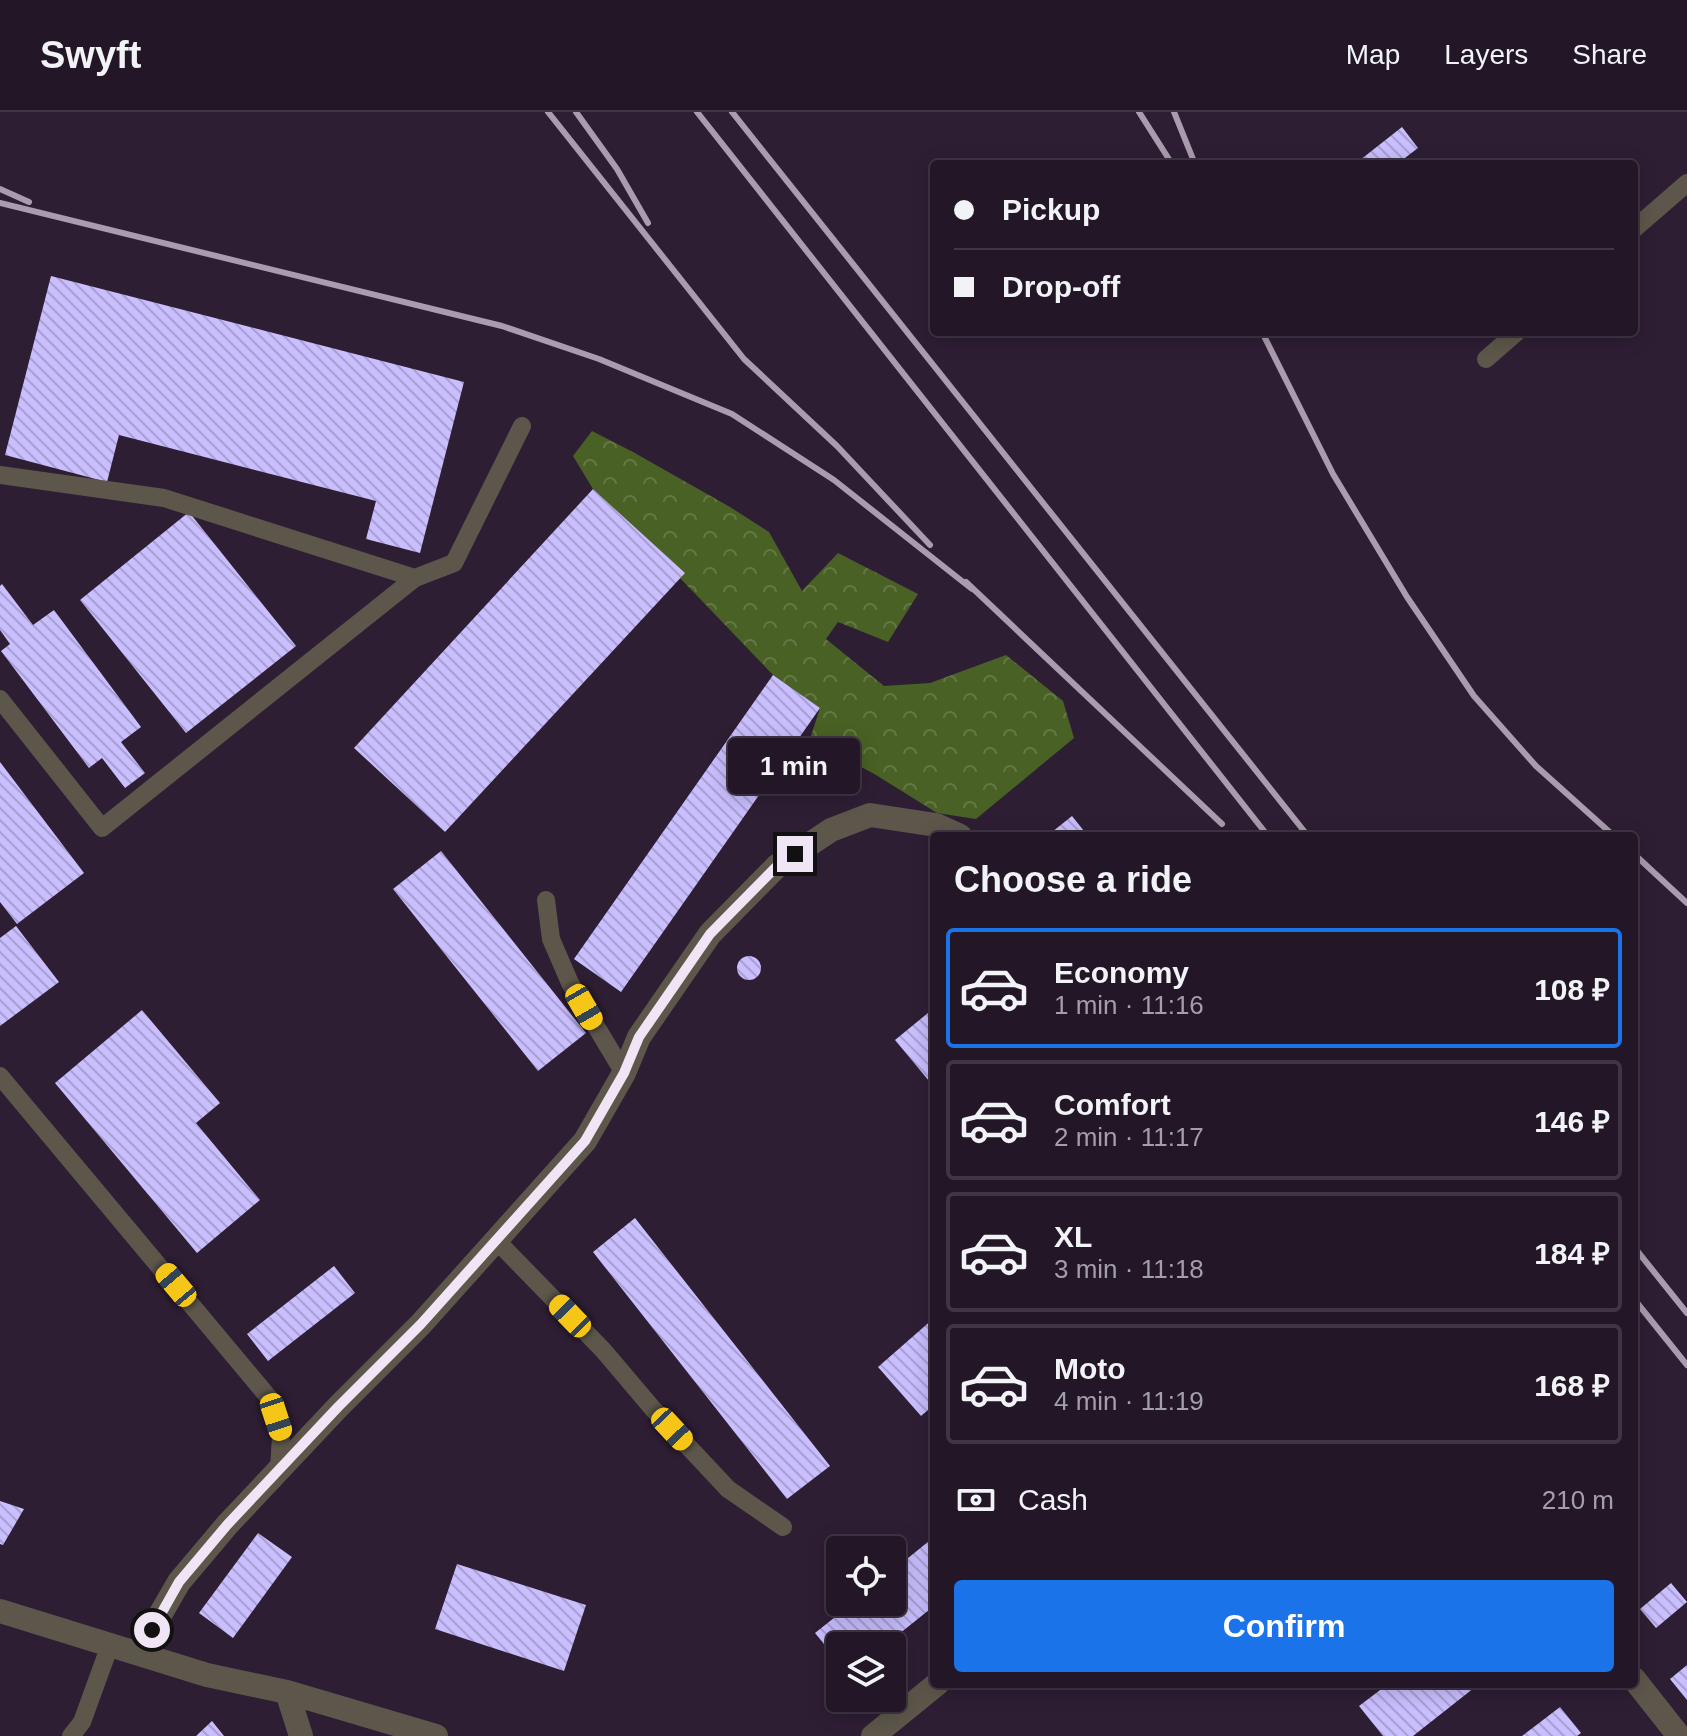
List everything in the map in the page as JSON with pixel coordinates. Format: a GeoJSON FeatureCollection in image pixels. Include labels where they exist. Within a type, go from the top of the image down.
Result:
{"type":"FeatureCollection","features":[{"type":"Feature","properties":{"kind":"street"},"geometry":{"type":"LineString","coordinates":[[138,1653],[179,1582],[227,1525],[421,1324],[585,1141],[624,1073],[639,1037],[710,934],[777,866],[831,830],[870,815],[936,825],[951,832]]}},
{"type":"Feature","properties":{"kind":"street"},"geometry":{"type":"LineString","coordinates":[[0,1611],[207,1675],[287,1692],[436,1736]]}},
{"type":"Feature","properties":{"kind":"street"},"geometry":{"type":"LineString","coordinates":[[1638,1684],[1679,1736]]}},
{"type":"Feature","properties":{"kind":"street"},"geometry":{"type":"LineString","coordinates":[[873,1736],[932,1688]]}},
{"type":"Feature","properties":{"kind":"street"},"geometry":{"type":"LineString","coordinates":[[287,1692],[301,1736]]}},
{"type":"Feature","properties":{"kind":"lane"},"geometry":{"type":"LineString","coordinates":[[1638,226],[1687,183]]}},
{"type":"Feature","properties":{"kind":"lane"},"geometry":{"type":"LineString","coordinates":[[1486,359],[1512,336]]}},
{"type":"Feature","properties":{"kind":"lane"},"geometry":{"type":"LineString","coordinates":[[0,699],[102,828],[415,578],[454,563],[522,426]]}},
{"type":"Feature","properties":{"kind":"lane"},"geometry":{"type":"LineString","coordinates":[[0,475],[164,498],[415,578]]}},
{"type":"Feature","properties":{"kind":"lane"},"geometry":{"type":"LineString","coordinates":[[546,900],[551,939],[570,983],[624,1073]]}},
{"type":"Feature","properties":{"kind":"lane"},"geometry":{"type":"LineString","coordinates":[[0,1076],[270,1399],[281,1435],[279,1470]]}},
{"type":"Feature","properties":{"kind":"lane"},"geometry":{"type":"LineString","coordinates":[[496,1240],[603,1350],[728,1489],[783,1527]]}},
{"type":"Feature","properties":{"kind":"lane"},"geometry":{"type":"LineString","coordinates":[[71,1736],[82,1722],[110,1645]]}},
{"type":"Feature","properties":{"kind":"green space"},"geometry":{"type":"Polygon","coordinates":[[[592,431],[769,532],[802,591],[838,553],[918,594],[888,642],[838,622],[826,639],[884,686],[930,683],[1006,655],[1063,701],[1074,738],[976,819],[937,813],[810,739],[820,708],[773,675],[680,578],[684,573],[593,489],[573,456],[592,431]]]}},
{"type":"Feature","properties":{"kind":"building"},"geometry":{"type":"Polygon","coordinates":[[[1402,127],[1418,148],[1402,160],[1360,160],[1402,127]]]}},
{"type":"Feature","properties":{"kind":"building"},"geometry":{"type":"Polygon","coordinates":[[[51,276],[464,382],[420,553],[366,539],[376,501],[119,435],[107,482],[5,455],[51,276]]]}},
{"type":"Feature","properties":{"kind":"building"},"geometry":{"type":"Polygon","coordinates":[[[593,489],[685,573],[445,832],[354,748],[593,489]]]}},
{"type":"Feature","properties":{"kind":"building"},"geometry":{"type":"Polygon","coordinates":[[[189,512],[296,646],[186,733],[80,600],[189,512]]]}},
{"type":"Feature","properties":{"kind":"building"},"geometry":{"type":"Polygon","coordinates":[[[2,584],[33,625],[54,610],[141,727],[121,742],[145,773],[125,788],[102,758],[89,768],[1,651],[10,644],[0,630],[2,584]]]}},
{"type":"Feature","properties":{"kind":"building"},"geometry":{"type":"Polygon","coordinates":[[[773,675],[820,708],[621,992],[574,959],[773,675]]]}},
{"type":"Feature","properties":{"kind":"building"},"geometry":{"type":"Polygon","coordinates":[[[0,762],[84,873],[17,924],[0,902],[0,762]]]}},
{"type":"Feature","properties":{"kind":"building"},"geometry":{"type":"Polygon","coordinates":[[[1072,816],[1085,832],[1052,832],[1072,816]]]}},
{"type":"Feature","properties":{"kind":"building"},"geometry":{"type":"Polygon","coordinates":[[[441,851],[586,1033],[538,1071],[393,889],[441,851]]]}},
{"type":"Feature","properties":{"kind":"building"},"geometry":{"type":"Polygon","coordinates":[[[16,926],[59,982],[0,1026],[0,938],[16,926]]]}},
{"type":"Feature","properties":{"kind":"building"},"geometry":{"type":"Polygon","coordinates":[[[749,956],[758,959],[761,968],[758,977],[749,980],[740,977],[737,968],[740,959],[749,956]]]}},
{"type":"Feature","properties":{"kind":"building"},"geometry":{"type":"Polygon","coordinates":[[[142,1010],[220,1103],[196,1123],[260,1200],[197,1253],[55,1083],[142,1010]]]}},
{"type":"Feature","properties":{"kind":"building"},"geometry":{"type":"Polygon","coordinates":[[[930,1011],[930,1082],[895,1040],[930,1011]]]}},
{"type":"Feature","properties":{"kind":"building"},"geometry":{"type":"Polygon","coordinates":[[[635,1218],[830,1466],[787,1499],[593,1252],[635,1218]]]}},
{"type":"Feature","properties":{"kind":"building"},"geometry":{"type":"Polygon","coordinates":[[[334,1266],[355,1293],[268,1361],[247,1334],[334,1266]]]}},
{"type":"Feature","properties":{"kind":"building"},"geometry":{"type":"Polygon","coordinates":[[[930,1322],[930,1408],[921,1416],[878,1367],[930,1322]]]}},
{"type":"Feature","properties":{"kind":"building"},"geometry":{"type":"Polygon","coordinates":[[[0,1501],[24,1509],[3,1545],[0,1544],[0,1501]]]}},
{"type":"Feature","properties":{"kind":"building"},"geometry":{"type":"Polygon","coordinates":[[[258,1533],[292,1557],[233,1638],[199,1613],[258,1533]]]}},
{"type":"Feature","properties":{"kind":"building"},"geometry":{"type":"Polygon","coordinates":[[[930,1540],[930,1609],[902,1632],[826,1632],[826,1647],[815,1633],[836,1616],[906,1616],[906,1560],[930,1540]]]}},
{"type":"Feature","properties":{"kind":"building"},"geometry":{"type":"Polygon","coordinates":[[[457,1564],[586,1605],[564,1671],[435,1629],[457,1564]]]}},
{"type":"Feature","properties":{"kind":"building"},"geometry":{"type":"Polygon","coordinates":[[[1671,1583],[1687,1602],[1656,1628],[1640,1609],[1671,1583]]]}},
{"type":"Feature","properties":{"kind":"building"},"geometry":{"type":"Polygon","coordinates":[[[1687,1665],[1687,1700],[1670,1679],[1687,1665]]]}},
{"type":"Feature","properties":{"kind":"building"},"geometry":{"type":"Polygon","coordinates":[[[1383,1688],[1474,1688],[1413,1736],[1383,1736],[1359,1706],[1383,1688]]]}},
{"type":"Feature","properties":{"kind":"building"},"geometry":{"type":"Polygon","coordinates":[[[1560,1707],[1581,1733],[1577,1736],[1522,1736],[1560,1707]]]}},
{"type":"Feature","properties":{"kind":"building"},"geometry":{"type":"Polygon","coordinates":[[[212,1721],[224,1736],[196,1736],[212,1721]]]}},
{"type":"Feature","properties":{"kind":"railway"},"geometry":{"type":"LineString","coordinates":[[548,112],[744,359],[837,446],[930,545]]}},
{"type":"Feature","properties":{"kind":"railway"},"geometry":{"type":"LineString","coordinates":[[576,112],[617,169],[648,223]]}},
{"type":"Feature","properties":{"kind":"railway"},"geometry":{"type":"LineString","coordinates":[[697,112],[1265,832]]}},
{"type":"Feature","properties":{"kind":"railway"},"geometry":{"type":"LineString","coordinates":[[732,112],[1305,832]]}},
{"type":"Feature","properties":{"kind":"railway"},"geometry":{"type":"LineString","coordinates":[[1139,112],[1169,160]]}},
{"type":"Feature","properties":{"kind":"railway"},"geometry":{"type":"LineString","coordinates":[[1174,112],[1193,160]]}},
{"type":"Feature","properties":{"kind":"railway"},"geometry":{"type":"LineString","coordinates":[[0,189],[29,202]]}},
{"type":"Feature","properties":{"kind":"railway"},"geometry":{"type":"LineString","coordinates":[[0,203],[502,326],[599,359],[732,414],[834,480],[972,589]]}},
{"type":"Feature","properties":{"kind":"railway"},"geometry":{"type":"LineString","coordinates":[[1264,336],[1333,474],[1407,597],[1474,696],[1536,766],[1610,832]]}},
{"type":"Feature","properties":{"kind":"railway"},"geometry":{"type":"LineString","coordinates":[[966,582],[1222,824]]}},
{"type":"Feature","properties":{"kind":"railway"},"geometry":{"type":"LineString","coordinates":[[1638,858],[1687,903]]}},
{"type":"Feature","properties":{"kind":"railway"},"geometry":{"type":"LineString","coordinates":[[1638,1252],[1687,1313]]}},
{"type":"Feature","properties":{"kind":"railway"},"geometry":{"type":"LineString","coordinates":[[1638,1304],[1687,1365]]}},
{"type":"Feature","properties":{"kind":"route"},"geometry":{"type":"LineString","coordinates":[[152,1630],[179,1582],[227,1525],[421,1324],[585,1141],[624,1073],[639,1037],[710,934],[777,866],[795,854]]}}]}
